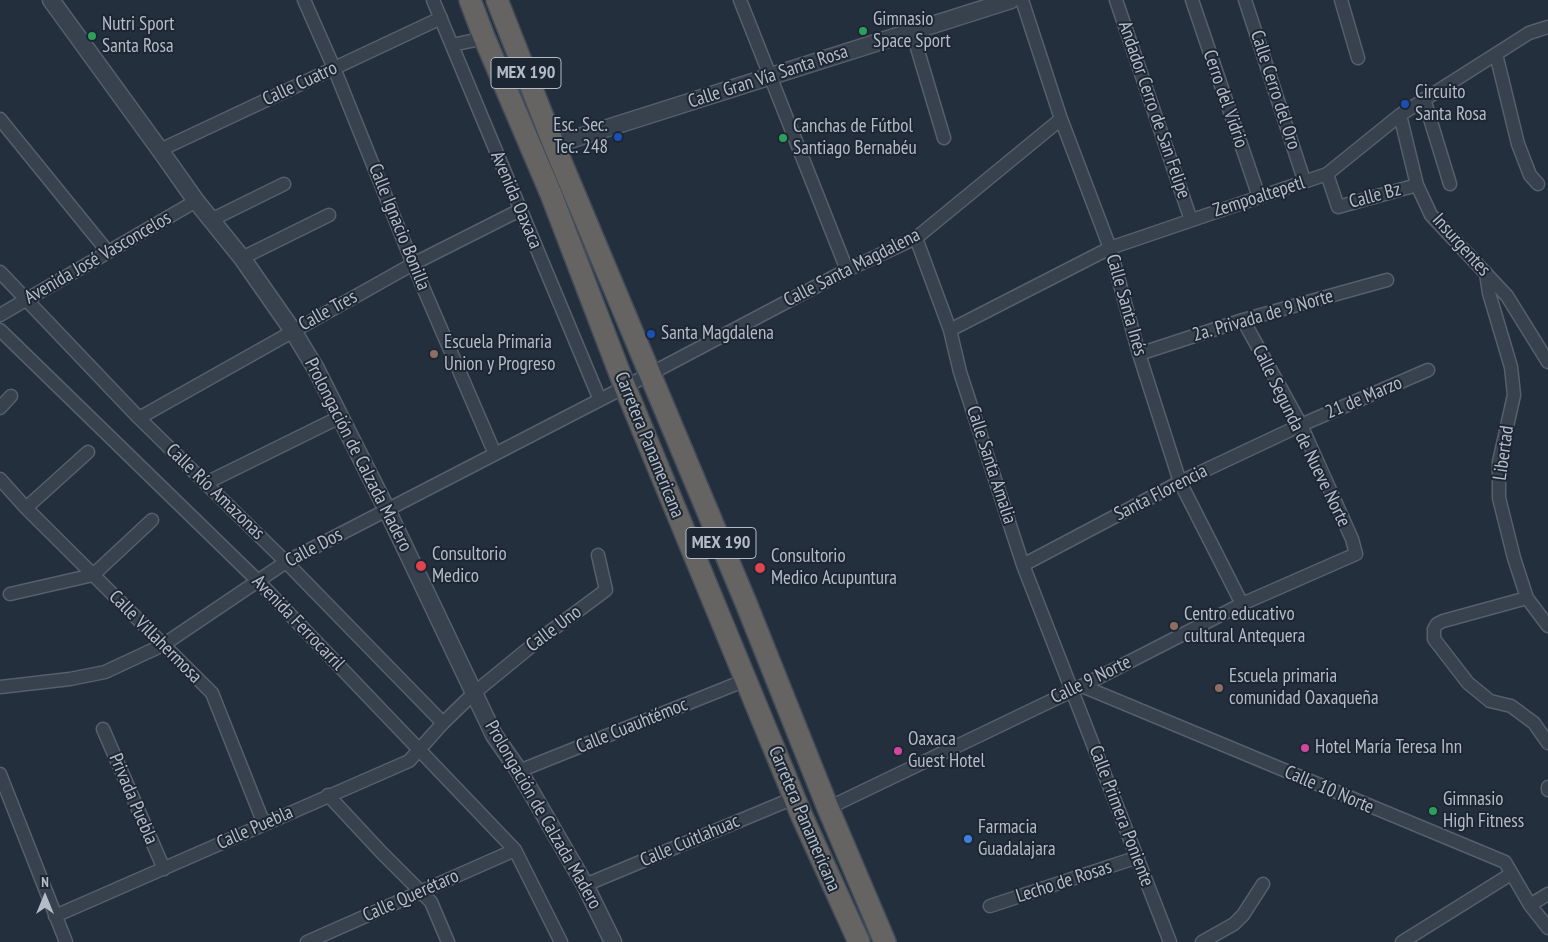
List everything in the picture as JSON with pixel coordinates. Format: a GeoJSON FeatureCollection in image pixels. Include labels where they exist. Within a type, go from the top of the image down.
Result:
{"type":"FeatureCollection","features":[{"type":"Feature","properties":{"kind":"highway","name":"Carretera Panamericana"},"geometry":{"type":"LineString","coordinates":[[470,0],[551,194],[625,387],[794,798],[858,942]]}},
{"type":"Feature","properties":{"kind":"highway","name":"Carretera Panamericana"},"geometry":{"type":"LineString","coordinates":[[498,0],[554,145],[750,612],[828,808],[885,942]]}},
{"type":"Feature","properties":{"kind":"street","name":"Prolongación de Calzada Madero"},"geometry":{"type":"LineString","coordinates":[[51,0],[196,201],[242,258],[293,331],[316,369],[387,510],[494,735],[519,771],[586,885],[613,942]]}},
{"type":"Feature","properties":{"kind":"street","name":"Calle Ignacio Bonilla"},"geometry":{"type":"LineString","coordinates":[[304,0],[334,68],[413,264],[495,454]]}},
{"type":"Feature","properties":{"kind":"street","name":"Avenida Oaxaca"},"geometry":{"type":"LineString","coordinates":[[433,0],[600,400]]}},
{"type":"Feature","properties":{"kind":"street"},"geometry":{"type":"LineString","coordinates":[[740,0],[847,270]]}},
{"type":"Feature","properties":{"kind":"street","name":"Calle Gran Vía Santa Rosa"},"geometry":{"type":"LineString","coordinates":[[554,145],[1011,0]]}},
{"type":"Feature","properties":{"kind":"street","name":"Calle Santa Inés"},"geometry":{"type":"LineString","coordinates":[[1022,0],[1061,119],[1110,248],[1139,354],[1180,482],[1242,604]]}},
{"type":"Feature","properties":{"kind":"street","name":"Andador Cerro de San Felipe"},"geometry":{"type":"LineString","coordinates":[[1116,0],[1191,220]]}},
{"type":"Feature","properties":{"kind":"street","name":"Cerro del Vidrio"},"geometry":{"type":"LineString","coordinates":[[1192,0],[1259,197]]}},
{"type":"Feature","properties":{"kind":"street","name":"Calle Cerro del Oro"},"geometry":{"type":"LineString","coordinates":[[1245,0],[1304,180]]}},
{"type":"Feature","properties":{"kind":"street"},"geometry":{"type":"LineString","coordinates":[[1341,0],[1358,58]]}},
{"type":"Feature","properties":{"kind":"street","name":"Calle Cuatro"},"geometry":{"type":"LineString","coordinates":[[160,150],[440,18]]}},
{"type":"Feature","properties":{"kind":"street","name":"Zempoaltepetl"},"geometry":{"type":"LineString","coordinates":[[950,330],[1110,248],[1304,180],[1327,174],[1400,115],[1529,33],[1548,27]]}},
{"type":"Feature","properties":{"kind":"street"},"geometry":{"type":"LineString","coordinates":[[912,32],[944,138]]}},
{"type":"Feature","properties":{"kind":"street"},"geometry":{"type":"LineString","coordinates":[[452,45],[484,37]]}},
{"type":"Feature","properties":{"kind":"street"},"geometry":{"type":"LineString","coordinates":[[1496,54],[1518,144],[1530,175],[1538,184]]}},
{"type":"Feature","properties":{"kind":"street"},"geometry":{"type":"LineString","coordinates":[[1424,100],[1450,184]]}},
{"type":"Feature","properties":{"kind":"street","name":"Insurgentes"},"geometry":{"type":"LineString","coordinates":[[1400,115],[1417,185],[1431,214],[1507,296],[1548,362]]}},
{"type":"Feature","properties":{"kind":"street"},"geometry":{"type":"LineString","coordinates":[[0,119],[108,252]]}},
{"type":"Feature","properties":{"kind":"street","name":"Calle Santa Magdalena"},"geometry":{"type":"LineString","coordinates":[[625,387],[847,270],[916,238],[1061,119]]}},
{"type":"Feature","properties":{"kind":"street","name":"Calle Bz"},"geometry":{"type":"LineString","coordinates":[[1327,174],[1338,207],[1417,185]]}},
{"type":"Feature","properties":{"kind":"street"},"geometry":{"type":"LineString","coordinates":[[211,220],[284,184]]}},
{"type":"Feature","properties":{"kind":"street","name":"Avenida José Vasconcelos"},"geometry":{"type":"LineString","coordinates":[[0,315],[196,201]]}},
{"type":"Feature","properties":{"kind":"street","name":"Calle Tres"},"geometry":{"type":"LineString","coordinates":[[139,418],[413,264],[520,210]]}},
{"type":"Feature","properties":{"kind":"street"},"geometry":{"type":"LineString","coordinates":[[242,258],[329,214]]}},
{"type":"Feature","properties":{"kind":"street","name":"Calle Santa Amalia"},"geometry":{"type":"LineString","coordinates":[[916,238],[950,330],[960,372],[1023,565],[1076,688]]}},
{"type":"Feature","properties":{"kind":"street","name":"Calle Río Amazonas"},"geometry":{"type":"LineString","coordinates":[[0,272],[139,418],[286,562],[443,723]]}},
{"type":"Feature","properties":{"kind":"street","name":"Libertad"},"geometry":{"type":"LineString","coordinates":[[1486,273],[1489,293],[1512,367],[1514,395],[1499,462],[1499,498],[1514,558],[1527,598],[1548,626]]}},
{"type":"Feature","properties":{"kind":"street","name":"2a. Privada de 9 Norte"},"geometry":{"type":"LineString","coordinates":[[1139,354],[1243,320],[1387,280]]}},
{"type":"Feature","properties":{"kind":"street","name":"Calle Segunda de Nueve Norte"},"geometry":{"type":"LineString","coordinates":[[1243,320],[1301,425],[1352,539],[1356,554]]}},
{"type":"Feature","properties":{"kind":"street","name":"Avenida Ferrocarril"},"geometry":{"type":"LineString","coordinates":[[0,330],[257,580],[515,850],[561,942]]}},
{"type":"Feature","properties":{"kind":"street","name":"21 de Marzo"},"geometry":{"type":"LineString","coordinates":[[1301,425],[1428,370]]}},
{"type":"Feature","properties":{"kind":"street","name":"Calle Dos"},"geometry":{"type":"LineString","coordinates":[[0,687],[105,672],[163,645],[286,562],[625,387]]}},
{"type":"Feature","properties":{"kind":"street"},"geometry":{"type":"LineString","coordinates":[[0,408],[11,396]]}},
{"type":"Feature","properties":{"kind":"street"},"geometry":{"type":"LineString","coordinates":[[206,483],[340,417]]}},
{"type":"Feature","properties":{"kind":"street","name":"Santa Florencia"},"geometry":{"type":"LineString","coordinates":[[1023,565],[1180,482],[1301,425]]}},
{"type":"Feature","properties":{"kind":"street"},"geometry":{"type":"LineString","coordinates":[[26,508],[88,452]]}},
{"type":"Feature","properties":{"kind":"street","name":"Calle Villahermosa"},"geometry":{"type":"LineString","coordinates":[[0,479],[26,508],[212,693],[264,824]]}},
{"type":"Feature","properties":{"kind":"street"},"geometry":{"type":"LineString","coordinates":[[10,594],[93,575],[152,520]]}},
{"type":"Feature","properties":{"kind":"street","name":"Calle 9 Norte"},"geometry":{"type":"LineString","coordinates":[[828,808],[1076,688],[1242,604],[1356,554]]}},
{"type":"Feature","properties":{"kind":"street","name":"Calle Uno"},"geometry":{"type":"LineString","coordinates":[[474,692],[540,639],[606,590],[598,555]]}},
{"type":"Feature","properties":{"kind":"street"},"geometry":{"type":"LineString","coordinates":[[1527,598],[1443,620],[1434,629],[1434,639],[1468,683],[1490,701],[1512,706],[1534,723],[1548,743]]}},
{"type":"Feature","properties":{"kind":"street","name":"Calle Cuauhtémoc"},"geometry":{"type":"LineString","coordinates":[[519,771],[746,680]]}},
{"type":"Feature","properties":{"kind":"street","name":"Calle Primera Poniente"},"geometry":{"type":"LineString","coordinates":[[1076,688],[1170,942]]}},
{"type":"Feature","properties":{"kind":"street","name":"Calle 10 Norte"},"geometry":{"type":"LineString","coordinates":[[1076,688],[1505,862],[1530,905],[1548,928]]}},
{"type":"Feature","properties":{"kind":"street"},"geometry":{"type":"LineString","coordinates":[[443,723],[474,692]]}},
{"type":"Feature","properties":{"kind":"street","name":"Calle Puebla"},"geometry":{"type":"LineString","coordinates":[[55,916],[408,760],[443,723]]}},
{"type":"Feature","properties":{"kind":"street","name":"Privada Puebla"},"geometry":{"type":"LineString","coordinates":[[103,728],[164,869]]}},
{"type":"Feature","properties":{"kind":"street"},"geometry":{"type":"LineString","coordinates":[[0,774],[66,942]]}},
{"type":"Feature","properties":{"kind":"street"},"geometry":{"type":"LineString","coordinates":[[328,795],[431,902],[448,942]]}},
{"type":"Feature","properties":{"kind":"street","name":"Calle Cuitlahuac"},"geometry":{"type":"LineString","coordinates":[[586,885],[794,798]]}},
{"type":"Feature","properties":{"kind":"street","name":"Calle Querétaro"},"geometry":{"type":"LineString","coordinates":[[315,940],[515,850]]}},
{"type":"Feature","properties":{"kind":"street","name":"Lecho de Rosas"},"geometry":{"type":"LineString","coordinates":[[990,906],[1138,858]]}},
{"type":"Feature","properties":{"kind":"street"},"geometry":{"type":"LineString","coordinates":[[1402,942],[1512,874]]}},
{"type":"Feature","properties":{"kind":"street"},"geometry":{"type":"LineString","coordinates":[[1202,942],[1234,924],[1243,915],[1263,884]]}},
{"type":"Feature","properties":{"kind":"street"},"geometry":{"type":"LineString","coordinates":[[1530,905],[1548,894]]}},
{"type":"Feature","properties":{"kind":"place","name":"Gimnasio Space Sport"},"geometry":{"type":"Point","coordinates":[863,31]}},
{"type":"Feature","properties":{"kind":"place","name":"Nutri Sport Santa Rosa"},"geometry":{"type":"Point","coordinates":[92,36]}},
{"type":"Feature","properties":{"kind":"place","name":"Circuito Santa Rosa"},"geometry":{"type":"Point","coordinates":[1405,104]}},
{"type":"Feature","properties":{"kind":"place","name":"Esc. Sec. Tec. 248"},"geometry":{"type":"Point","coordinates":[618,137]}},
{"type":"Feature","properties":{"kind":"place","name":"Canchas de Fútbol Santiago Bernabéu"},"geometry":{"type":"Point","coordinates":[783,138]}},
{"type":"Feature","properties":{"kind":"place","name":"Santa Magdalena"},"geometry":{"type":"Point","coordinates":[651,334]}},
{"type":"Feature","properties":{"kind":"place","name":"Escuela Primaria Union y Progreso"},"geometry":{"type":"Point","coordinates":[434,354]}},
{"type":"Feature","properties":{"kind":"place","name":"Consultorio Medico"},"geometry":{"type":"Point","coordinates":[421,566]}},
{"type":"Feature","properties":{"kind":"place","name":"Consultorio Medico Acupuntura"},"geometry":{"type":"Point","coordinates":[760,568]}},
{"type":"Feature","properties":{"kind":"place","name":"Centro educativo cultural Antequera"},"geometry":{"type":"Point","coordinates":[1174,626]}},
{"type":"Feature","properties":{"kind":"place","name":"Escuela primaria comunidad Oaxaqueña"},"geometry":{"type":"Point","coordinates":[1219,688]}},
{"type":"Feature","properties":{"kind":"place","name":"Hotel María Teresa Inn"},"geometry":{"type":"Point","coordinates":[1305,748]}},
{"type":"Feature","properties":{"kind":"place","name":"Oaxaca Guest Hotel"},"geometry":{"type":"Point","coordinates":[898,751]}},
{"type":"Feature","properties":{"kind":"place","name":"Gimnasio High Fitness"},"geometry":{"type":"Point","coordinates":[1433,811]}},
{"type":"Feature","properties":{"kind":"place","name":"Farmacia Guadalajara"},"geometry":{"type":"Point","coordinates":[968,839]}}]}
